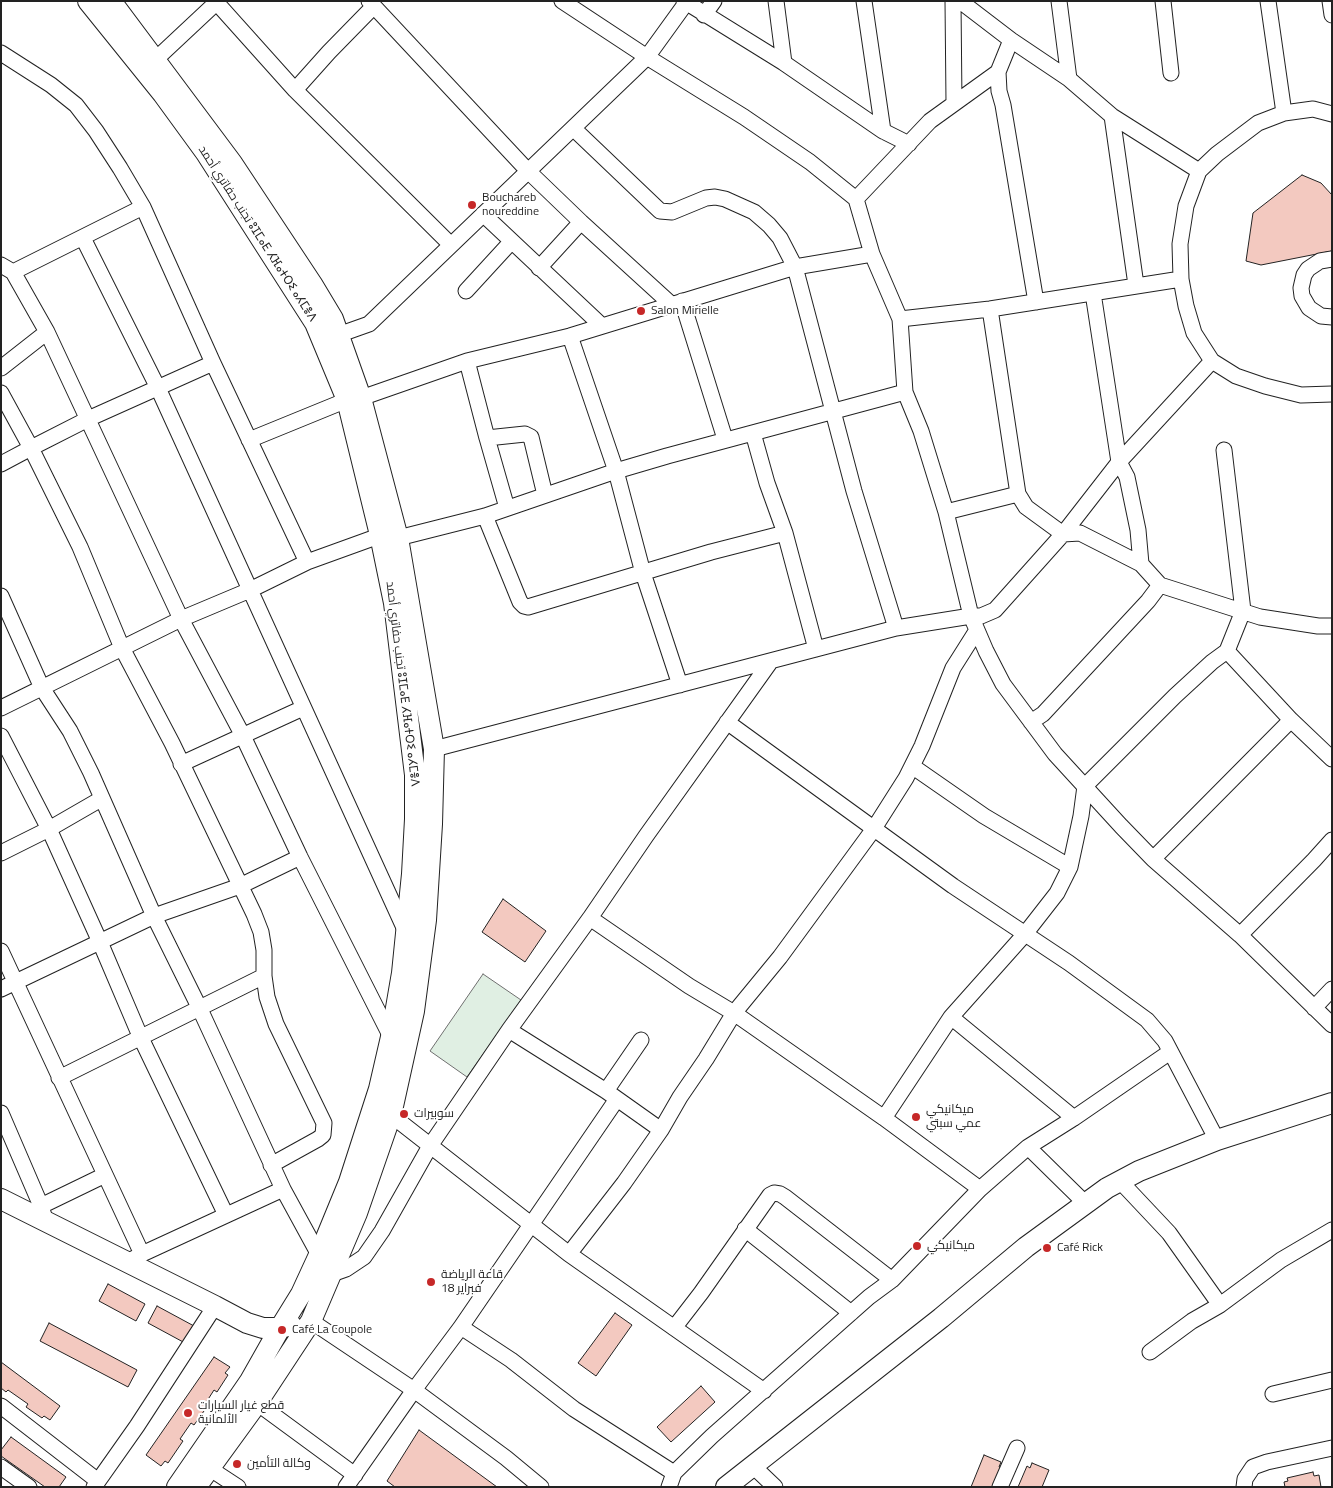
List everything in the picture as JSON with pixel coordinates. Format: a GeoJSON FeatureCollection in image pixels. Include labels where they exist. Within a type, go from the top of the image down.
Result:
{"type":"FeatureCollection","features":[{"type":"Feature","properties":{"kind":"main road","name":"تجنب حفاتري أحمد ⵓⵊⵎⴰⴹ ⵃⴼⴰⵜⵔⵉ ⴰⵃⵎⴻⴷ"},"geometry":{"type":"LineString","coordinates":[[88,1],[206,153],[315,323],[354,399]]}},
{"type":"Feature","properties":{"kind":"main road","name":"تجنب حفاتري أحمد ⵓⵊⵎⴰⴹ ⵃⴼⴰⵜⵔⵉ ⴰⵃⵎⴻⴷ"},"geometry":{"type":"LineString","coordinates":[[111,1],[232,163],[333,319],[392,534],[434,749],[432,824],[426,920],[414,1011],[391,1115],[357,1213],[310,1321],[257,1403],[196,1487]]}},
{"type":"Feature","properties":{"kind":"main road","name":"تجنب حفاتري أحمد ⵓⵊⵎⴰⴹ ⵃⴼⴰⵜⵔⵉ ⴰⵃⵎⴻⴷ"},"geometry":{"type":"LineString","coordinates":[[177,1487],[250,1381],[301,1294],[349,1182],[374,1105],[391,1037],[407,935],[415,819],[415,776],[394,603],[392,534]]}},
{"type":"Feature","properties":{"kind":"main road"},"geometry":{"type":"LineString","coordinates":[[726,1487],[941,1318],[1026,1247],[1085,1203],[1139,1171],[1217,1140],[1332,1103]]}},
{"type":"Feature","properties":{"kind":"main road"},"geometry":{"type":"LineString","coordinates":[[1,1199],[43,1214],[134,1258],[247,1323],[263,1328],[280,1328],[310,1321]]}},
{"type":"Feature","properties":{"kind":"street"},"geometry":{"type":"LineString","coordinates":[[562,1],[647,57],[744,116],[810,162],[856,199],[872,254],[900,319],[905,392],[921,431],[946,512],[974,623],[1004,684],[1055,754],[1153,859],[1240,935],[1332,1024]]}},
{"type":"Feature","properties":{"kind":"street"},"geometry":{"type":"LineString","coordinates":[[704,14],[714,1]]}},
{"type":"Feature","properties":{"kind":"street"},"geometry":{"type":"LineString","coordinates":[[776,1],[784,63]]}},
{"type":"Feature","properties":{"kind":"street"},"geometry":{"type":"LineString","coordinates":[[864,1],[882,131]]}},
{"type":"Feature","properties":{"kind":"street"},"geometry":{"type":"LineString","coordinates":[[953,1],[954,103]]}},
{"type":"Feature","properties":{"kind":"street"},"geometry":{"type":"LineString","coordinates":[[960,1],[1011,40],[1070,79],[1112,116],[1199,171]]}},
{"type":"Feature","properties":{"kind":"street"},"geometry":{"type":"LineString","coordinates":[[1059,1],[1070,79]]}},
{"type":"Feature","properties":{"kind":"street"},"geometry":{"type":"LineString","coordinates":[[1163,1],[1172,73]]}},
{"type":"Feature","properties":{"kind":"street"},"geometry":{"type":"LineString","coordinates":[[1268,1],[1284,113]]}},
{"type":"Feature","properties":{"kind":"street"},"geometry":{"type":"LineString","coordinates":[[1330,1],[1332,15]]}},
{"type":"Feature","properties":{"kind":"street"},"geometry":{"type":"LineString","coordinates":[[155,60],[218,2],[295,90],[451,245]]}},
{"type":"Feature","properties":{"kind":"street"},"geometry":{"type":"LineString","coordinates":[[338,335],[368,324],[647,57],[685,2],[784,63],[882,131],[909,144]]}},
{"type":"Feature","properties":{"kind":"street"},"geometry":{"type":"LineString","coordinates":[[295,90],[371,4],[528,171],[581,222],[677,303],[725,439]]}},
{"type":"Feature","properties":{"kind":"street"},"geometry":{"type":"LineString","coordinates":[[1011,40],[998,72],[999,91],[1003,105],[1036,302]]}},
{"type":"Feature","properties":{"kind":"street"},"geometry":{"type":"LineString","coordinates":[[1,54],[51,85],[76,105],[96,130],[143,207],[306,562]]}},
{"type":"Feature","properties":{"kind":"street"},"geometry":{"type":"LineString","coordinates":[[856,199],[930,121],[998,72]]}},
{"type":"Feature","properties":{"kind":"street"},"geometry":{"type":"LineString","coordinates":[[1332,114],[1313,109],[1284,113],[1258,123],[1217,154],[1199,171],[1186,206],[1180,244],[1181,279],[1186,306],[1194,333],[1212,361],[1236,376],[1265,386],[1301,395],[1332,394]]}},
{"type":"Feature","properties":{"kind":"street"},"geometry":{"type":"LineString","coordinates":[[1112,116],[1136,285]]}},
{"type":"Feature","properties":{"kind":"street"},"geometry":{"type":"LineString","coordinates":[[573,128],[660,211],[672,212],[706,198],[725,199],[754,212],[780,238],[795,268],[854,492],[896,628]]}},
{"type":"Feature","properties":{"kind":"street"},"geometry":{"type":"LineString","coordinates":[[143,207],[83,238],[7,268],[47,332],[181,618],[242,734],[300,858],[391,1037]]}},
{"type":"Feature","properties":{"kind":"street"},"geometry":{"type":"LineString","coordinates":[[483,214],[602,326]]}},
{"type":"Feature","properties":{"kind":"street"},"geometry":{"type":"LineString","coordinates":[[539,268],[581,222]]}},
{"type":"Feature","properties":{"kind":"street"},"geometry":{"type":"LineString","coordinates":[[83,238],[158,388],[407,935]]}},
{"type":"Feature","properties":{"kind":"street"},"geometry":{"type":"LineString","coordinates":[[466,290],[511,242]]}},
{"type":"Feature","properties":{"kind":"street"},"geometry":{"type":"LineString","coordinates":[[249,440],[354,399],[467,361],[570,336],[795,268],[872,254]]}},
{"type":"Feature","properties":{"kind":"street"},"geometry":{"type":"LineString","coordinates":[[1332,260],[1320,261],[1308,269],[1304,275],[1301,288],[1302,296],[1309,308],[1321,316],[1332,317]]}},
{"type":"Feature","properties":{"kind":"street"},"geometry":{"type":"LineString","coordinates":[[900,319],[990,309],[1181,279]]}},
{"type":"Feature","properties":{"kind":"street"},"geometry":{"type":"LineString","coordinates":[[1093,293],[1119,462],[1127,477],[1138,530],[1141,564]]}},
{"type":"Feature","properties":{"kind":"street"},"geometry":{"type":"LineString","coordinates":[[990,309],[1018,494],[1026,507],[1064,534],[1080,533],[1141,564],[1160,584],[1260,617],[1318,626],[1332,626]]}},
{"type":"Feature","properties":{"kind":"street"},"geometry":{"type":"LineString","coordinates":[[1,368],[47,332]]}},
{"type":"Feature","properties":{"kind":"street"},"geometry":{"type":"LineString","coordinates":[[570,336],[616,471],[643,573],[680,684]]}},
{"type":"Feature","properties":{"kind":"street"},"geometry":{"type":"LineString","coordinates":[[467,361],[486,438],[507,508]]}},
{"type":"Feature","properties":{"kind":"street"},"geometry":{"type":"LineString","coordinates":[[569,1254],[624,1183],[661,1130],[734,1013],[780,957],[873,830],[922,746],[953,668],[974,623],[981,616],[995,610],[1064,534],[1119,462],[1212,361]]}},
{"type":"Feature","properties":{"kind":"street"},"geometry":{"type":"LineString","coordinates":[[1,464],[88,419],[213,363]]}},
{"type":"Feature","properties":{"kind":"street"},"geometry":{"type":"LineString","coordinates":[[1,708],[181,618],[250,590],[306,562],[392,534],[485,516],[616,471],[725,439],[905,392]]}},
{"type":"Feature","properties":{"kind":"street"},"geometry":{"type":"LineString","coordinates":[[1,393],[31,448],[80,547],[122,648],[172,743],[180,764],[254,914],[261,932],[267,997],[276,1024],[324,1123],[322,1135],[318,1139],[271,1165]]}},
{"type":"Feature","properties":{"kind":"street"},"geometry":{"type":"LineString","coordinates":[[753,433],[767,483],[785,533],[816,649]]}},
{"type":"Feature","properties":{"kind":"street"},"geometry":{"type":"LineString","coordinates":[[486,438],[525,434],[531,437],[545,495]]}},
{"type":"Feature","properties":{"kind":"street"},"geometry":{"type":"LineString","coordinates":[[884,1118],[950,1017],[1025,934],[1057,893],[1070,867],[1081,816],[1085,786],[1175,696],[1227,651],[1243,611],[1224,450]]}},
{"type":"Feature","properties":{"kind":"street"},"geometry":{"type":"LineString","coordinates":[[946,512],[1018,494]]}},
{"type":"Feature","properties":{"kind":"street"},"geometry":{"type":"LineString","coordinates":[[485,516],[520,602],[524,606],[535,606],[711,552],[785,533]]}},
{"type":"Feature","properties":{"kind":"street"},"geometry":{"type":"LineString","coordinates":[[1032,722],[1043,714],[1148,601],[1160,584]]}},
{"type":"Feature","properties":{"kind":"street"},"geometry":{"type":"LineString","coordinates":[[1,596],[42,688],[70,731],[91,773],[154,916],[200,1007],[271,1165],[319,1254]]}},
{"type":"Feature","properties":{"kind":"street"},"geometry":{"type":"LineString","coordinates":[[434,749],[896,628],[974,623]]}},
{"type":"Feature","properties":{"kind":"street"},"geometry":{"type":"LineString","coordinates":[[1227,651],[1291,720],[1332,759]]}},
{"type":"Feature","properties":{"kind":"street"},"geometry":{"type":"LineString","coordinates":[[332,1274],[346,1269],[364,1257],[382,1231],[430,1146],[509,1030],[771,661]]}},
{"type":"Feature","properties":{"kind":"street"},"geometry":{"type":"LineString","coordinates":[[180,764],[242,734],[303,708]]}},
{"type":"Feature","properties":{"kind":"street"},"geometry":{"type":"LineString","coordinates":[[1153,859],[1291,720]]}},
{"type":"Feature","properties":{"kind":"street"},"geometry":{"type":"LineString","coordinates":[[727,722],[873,830],[1069,963],[1147,1020],[1161,1035],[1217,1140]]}},
{"type":"Feature","properties":{"kind":"street"},"geometry":{"type":"LineString","coordinates":[[1,736],[49,829],[140,1036],[226,1215]]}},
{"type":"Feature","properties":{"kind":"street"},"geometry":{"type":"LineString","coordinates":[[912,766],[984,816],[1070,867]]}},
{"type":"Feature","properties":{"kind":"street"},"geometry":{"type":"LineString","coordinates":[[1,853],[102,799]]}},
{"type":"Feature","properties":{"kind":"street"},"geometry":{"type":"LineString","coordinates":[[1240,935],[1332,840]]}},
{"type":"Feature","properties":{"kind":"street"},"geometry":{"type":"LineString","coordinates":[[1,989],[154,916],[240,886],[300,858]]}},
{"type":"Feature","properties":{"kind":"street"},"geometry":{"type":"LineString","coordinates":[[590,918],[689,986],[734,1013],[884,1118],[980,1189]]}},
{"type":"Feature","properties":{"kind":"street"},"geometry":{"type":"LineString","coordinates":[[1,951],[105,1175],[134,1258],[283,1189]]}},
{"type":"Feature","properties":{"kind":"street"},"geometry":{"type":"LineString","coordinates":[[59,1078],[140,1036],[264,976]]}},
{"type":"Feature","properties":{"kind":"street"},"geometry":{"type":"LineString","coordinates":[[1314,1008],[1332,989]]}},
{"type":"Feature","properties":{"kind":"street"},"geometry":{"type":"LineString","coordinates":[[950,1017],[1074,1118]]}},
{"type":"Feature","properties":{"kind":"street"},"geometry":{"type":"LineString","coordinates":[[509,1030],[611,1095],[661,1130]]}},
{"type":"Feature","properties":{"kind":"street"},"geometry":{"type":"LineString","coordinates":[[257,1403],[351,1481],[531,1226],[611,1095],[641,1040]]}},
{"type":"Feature","properties":{"kind":"street"},"geometry":{"type":"LineString","coordinates":[[461,1327],[510,1360],[672,1480],[712,1436],[869,1297],[892,1280],[980,1189],[1028,1147],[1170,1052]]}},
{"type":"Feature","properties":{"kind":"street"},"geometry":{"type":"LineString","coordinates":[[374,1105],[391,1115],[569,1254],[764,1391]]}},
{"type":"Feature","properties":{"kind":"street"},"geometry":{"type":"LineString","coordinates":[[1,1113],[43,1214],[105,1175]]}},
{"type":"Feature","properties":{"kind":"street"},"geometry":{"type":"LineString","coordinates":[[1028,1147],[1085,1203]]}},
{"type":"Feature","properties":{"kind":"street"},"geometry":{"type":"LineString","coordinates":[[1120,1181],[1169,1233],[1220,1305]]}},
{"type":"Feature","properties":{"kind":"street"},"geometry":{"type":"LineString","coordinates":[[674,1328],[770,1195],[774,1193],[780,1194],[892,1280]]}},
{"type":"Feature","properties":{"kind":"street"},"geometry":{"type":"LineString","coordinates":[[745,1229],[851,1313]]}},
{"type":"Feature","properties":{"kind":"street"},"geometry":{"type":"LineString","coordinates":[[1150,1352],[1192,1320],[1220,1305],[1281,1260],[1332,1230]]}},
{"type":"Feature","properties":{"kind":"street"},"geometry":{"type":"LineString","coordinates":[[1,1406],[96,1484],[137,1426],[215,1306]]}},
{"type":"Feature","properties":{"kind":"street"},"geometry":{"type":"LineString","coordinates":[[310,1321],[414,1390],[506,1458],[541,1487]]}},
{"type":"Feature","properties":{"kind":"street"},"geometry":{"type":"LineString","coordinates":[[1274,1394],[1332,1380]]}},
{"type":"Feature","properties":{"kind":"street"},"geometry":{"type":"LineString","coordinates":[[1000,1487],[1017,1448]]}},
{"type":"Feature","properties":{"kind":"street"},"geometry":{"type":"LineString","coordinates":[[1230,1487],[1245,1483],[1253,1467],[1260,1464],[1332,1448]]}},
{"type":"Feature","properties":{"kind":"street"},"geometry":{"type":"LineString","coordinates":[[753,1466],[775,1487]]}},
{"type":"Feature","properties":{"kind":"street"},"geometry":{"type":"LineString","coordinates":[[1,1467],[29,1487]]}},
{"type":"Feature","properties":{"kind":"street"},"geometry":{"type":"LineString","coordinates":[[209,1468],[238,1487]]}},
{"type":"Feature","properties":{"kind":"green space"},"geometry":{"type":"Polygon","coordinates":[[[483,974],[521,1000],[467,1077],[430,1051],[483,974]]]}},
{"type":"Feature","properties":{"kind":"building"},"geometry":{"type":"Polygon","coordinates":[[[1302,175],[1321,183],[1332,195],[1332,251],[1261,265],[1246,261],[1253,213],[1302,175]]]}},
{"type":"Feature","properties":{"kind":"building"},"geometry":{"type":"Polygon","coordinates":[[[503,899],[546,931],[525,962],[482,932],[503,899]]]}},
{"type":"Feature","properties":{"kind":"building"},"geometry":{"type":"Polygon","coordinates":[[[108,1284],[145,1304],[136,1321],[99,1301],[108,1284]]]}},
{"type":"Feature","properties":{"kind":"building"},"geometry":{"type":"Polygon","coordinates":[[[157,1306],[194,1326],[185,1343],[148,1323],[157,1306]]]}},
{"type":"Feature","properties":{"kind":"building"},"geometry":{"type":"Polygon","coordinates":[[[615,1313],[632,1325],[596,1376],[578,1363],[615,1313]]]}},
{"type":"Feature","properties":{"kind":"building"},"geometry":{"type":"Polygon","coordinates":[[[49,1323],[137,1370],[128,1387],[40,1341],[49,1323]]]}},
{"type":"Feature","properties":{"kind":"building","name":"قطع غيار السيارات الألمانية"},"geometry":{"type":"Polygon","coordinates":[[[214,1357],[230,1367],[225,1373],[228,1375],[217,1392],[214,1390],[207,1401],[209,1404],[194,1425],[191,1423],[180,1439],[183,1441],[168,1463],[165,1461],[161,1466],[146,1455],[214,1357]]]}},
{"type":"Feature","properties":{"kind":"building"},"geometry":{"type":"Polygon","coordinates":[[[1,1362],[60,1406],[50,1420],[44,1416],[42,1418],[26,1407],[28,1404],[8,1390],[6,1392],[1,1388],[1,1362]]]}},
{"type":"Feature","properties":{"kind":"building"},"geometry":{"type":"Polygon","coordinates":[[[701,1386],[715,1402],[671,1442],[657,1427],[701,1386]]]}},
{"type":"Feature","properties":{"kind":"building"},"geometry":{"type":"Polygon","coordinates":[[[419,1430],[497,1487],[395,1487],[387,1481],[419,1430]]]}},
{"type":"Feature","properties":{"kind":"building"},"geometry":{"type":"Polygon","coordinates":[[[11,1437],[66,1477],[59,1487],[45,1487],[1,1456],[1,1450],[11,1437]]]}},
{"type":"Feature","properties":{"kind":"building"},"geometry":{"type":"Polygon","coordinates":[[[984,1455],[1001,1462],[999,1467],[1002,1468],[994,1487],[971,1487],[984,1455]]]}},
{"type":"Feature","properties":{"kind":"building"},"geometry":{"type":"Polygon","coordinates":[[[1032,1463],[1049,1470],[1042,1487],[1018,1487],[1027,1466],[1030,1468],[1032,1463]]]}},
{"type":"Feature","properties":{"kind":"building"},"geometry":{"type":"Polygon","coordinates":[[[1313,1472],[1314,1476],[1319,1475],[1321,1487],[1285,1487],[1284,1482],[1288,1481],[1287,1478],[1313,1472]]]}},
{"type":"Feature","properties":{"kind":"place","name":"Bouchareb noureddine"},"geometry":{"type":"Point","coordinates":[472,205]}},
{"type":"Feature","properties":{"kind":"place","name":"Salon Mirielle"},"geometry":{"type":"Point","coordinates":[641,311]}},
{"type":"Feature","properties":{"kind":"place","name":"سوبيرات"},"geometry":{"type":"Point","coordinates":[404,1114]}},
{"type":"Feature","properties":{"kind":"place","name":"ميكانيكي عمي سبتي"},"geometry":{"type":"Point","coordinates":[916,1117]}},
{"type":"Feature","properties":{"kind":"place","name":"ميكانيكي"},"geometry":{"type":"Point","coordinates":[917,1246]}},
{"type":"Feature","properties":{"kind":"place","name":"Café Rick"},"geometry":{"type":"Point","coordinates":[1047,1248]}},
{"type":"Feature","properties":{"kind":"place","name":"قاعة الرياضة 18 فبراير"},"geometry":{"type":"Point","coordinates":[431,1282]}},
{"type":"Feature","properties":{"kind":"place","name":"Café La Coupole"},"geometry":{"type":"Point","coordinates":[282,1330]}},
{"type":"Feature","properties":{"kind":"place","name":"قطع غيار السيارات الألمانية"},"geometry":{"type":"Point","coordinates":[188,1413]}},
{"type":"Feature","properties":{"kind":"place","name":"وكالة التأمين"},"geometry":{"type":"Point","coordinates":[237,1464]}}]}
